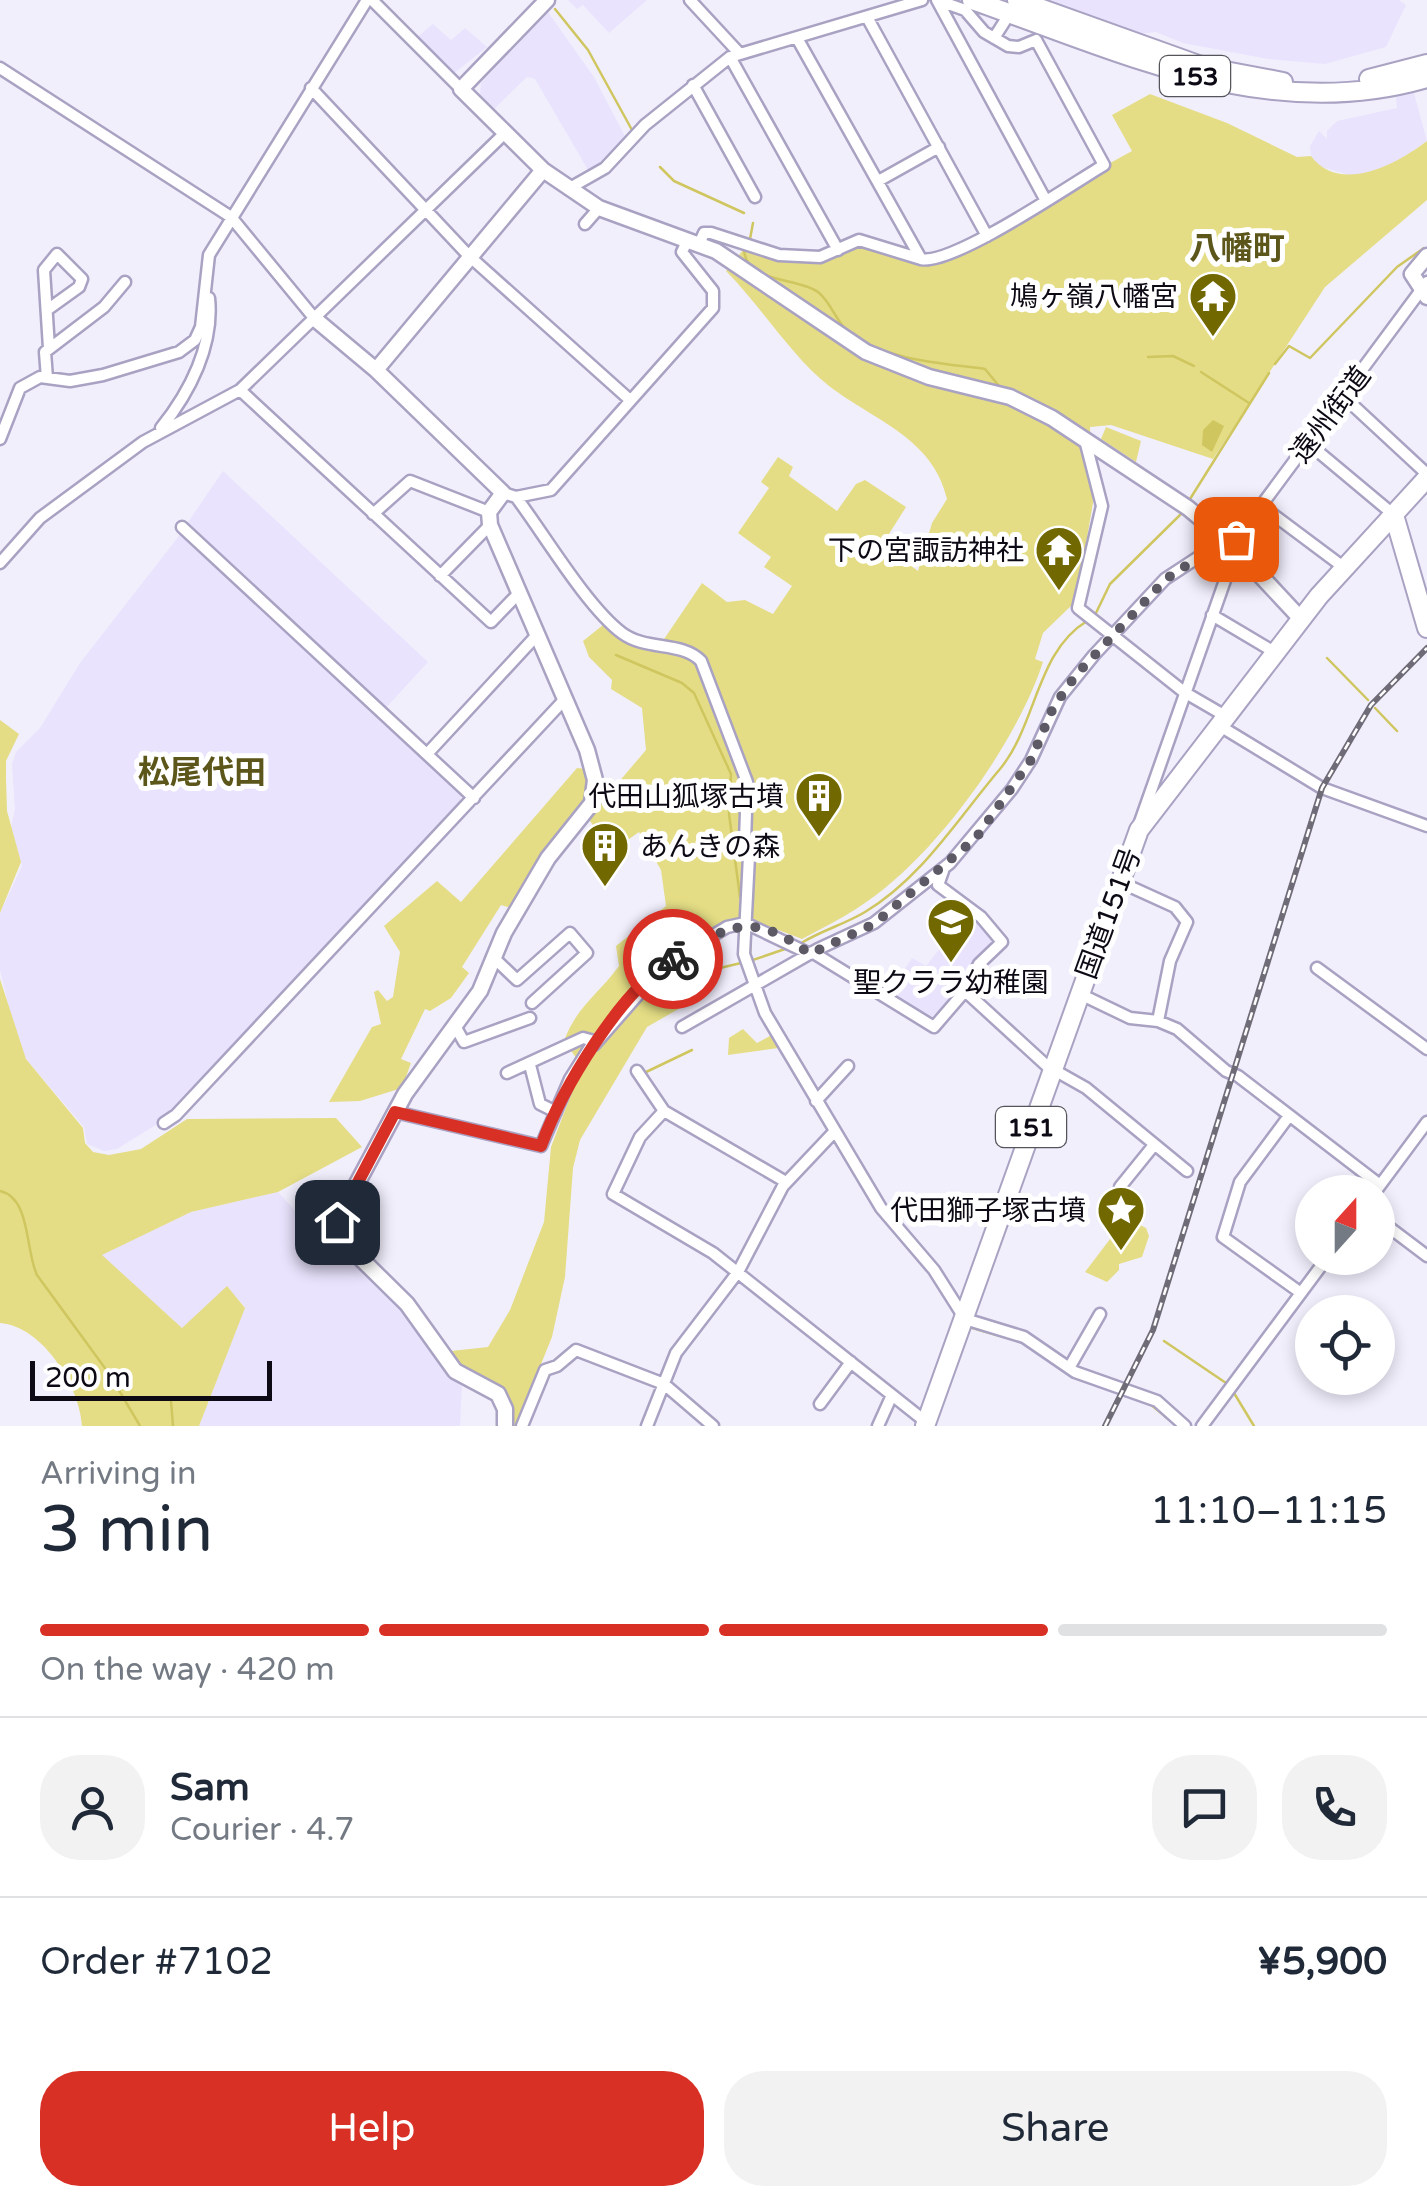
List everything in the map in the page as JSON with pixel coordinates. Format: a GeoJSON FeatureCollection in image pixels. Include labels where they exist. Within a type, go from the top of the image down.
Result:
{"type":"FeatureCollection","features":[{"type":"Feature","properties":{"kind":"highway","name":"153"},"geometry":{"type":"LineString","coordinates":[[972,0],[1014,4],[1169,55],[1254,78],[1344,82],[1427,64]]}},
{"type":"Feature","properties":{"kind":"highway","name":"153"},"geometry":{"type":"LineString","coordinates":[[1014,4],[1144,60],[1248,90],[1343,94],[1427,78]]}},
{"type":"Feature","properties":{"kind":"highway","name":"国道151号"},"geometry":{"type":"LineString","coordinates":[[925,1424],[1140,830],[1301,619],[1427,476]]}},
{"type":"Feature","properties":{"kind":"highway"},"geometry":{"type":"LineString","coordinates":[[1394,515],[1426,621]]}},
{"type":"Feature","properties":{"kind":"street"},"geometry":{"type":"LineString","coordinates":[[0,440],[20,388],[47,378],[70,382],[102,376],[186,348],[201,328],[209,255],[310,88],[369,0],[504,134],[568,189],[599,208],[694,241],[866,352],[929,377],[1010,397],[1085,438],[1166,491],[1231,544],[1301,619]]}},
{"type":"Feature","properties":{"kind":"street"},"geometry":{"type":"LineString","coordinates":[[461,88],[547,0]]}},
{"type":"Feature","properties":{"kind":"street"},"geometry":{"type":"LineString","coordinates":[[690,0],[735,56],[838,250]]}},
{"type":"Feature","properties":{"kind":"street"},"geometry":{"type":"LineString","coordinates":[[568,189],[605,168],[645,125],[735,56],[922,0]]}},
{"type":"Feature","properties":{"kind":"street"},"geometry":{"type":"LineString","coordinates":[[440,576],[510,495],[551,490],[716,302],[713,291],[682,252],[704,233],[772,254],[820,256],[859,240],[934,260],[987,236],[1104,164],[1036,40],[1019,48],[994,38],[965,10],[937,0]]}},
{"type":"Feature","properties":{"kind":"street"},"geometry":{"type":"LineString","coordinates":[[937,0],[1046,199]]}},
{"type":"Feature","properties":{"kind":"street"},"geometry":{"type":"LineString","coordinates":[[994,38],[1014,4]]}},
{"type":"Feature","properties":{"kind":"street"},"geometry":{"type":"LineString","coordinates":[[867,16],[987,236]]}},
{"type":"Feature","properties":{"kind":"street"},"geometry":{"type":"LineString","coordinates":[[797,38],[922,259]]}},
{"type":"Feature","properties":{"kind":"street"},"geometry":{"type":"LineString","coordinates":[[0,68],[232,217],[315,320],[376,370],[510,495],[610,622],[643,644],[688,651],[701,661],[746,782],[744,826],[750,856],[745,964],[773,1032],[881,1208],[934,1270],[965,1319],[1034,1341],[1069,1368],[1144,1394],[1186,1426]]}},
{"type":"Feature","properties":{"kind":"street"},"geometry":{"type":"LineString","coordinates":[[693,85],[755,197]]}},
{"type":"Feature","properties":{"kind":"street"},"geometry":{"type":"LineString","coordinates":[[310,88],[468,255],[630,400]]}},
{"type":"Feature","properties":{"kind":"street"},"geometry":{"type":"LineString","coordinates":[[0,563],[40,518],[160,429],[240,390],[504,134]]}},
{"type":"Feature","properties":{"kind":"street"},"geometry":{"type":"LineString","coordinates":[[880,180],[939,148]]}},
{"type":"Feature","properties":{"kind":"street"},"geometry":{"type":"LineString","coordinates":[[376,370],[542,170]]}},
{"type":"Feature","properties":{"kind":"street"},"geometry":{"type":"LineString","coordinates":[[586,224],[599,208]]}},
{"type":"Feature","properties":{"kind":"street"},"geometry":{"type":"LineString","coordinates":[[47,310],[79,287],[82,279],[57,254],[44,270],[49,348]]}},
{"type":"Feature","properties":{"kind":"street"},"geometry":{"type":"LineString","coordinates":[[1425,290],[1412,274],[1427,256]]}},
{"type":"Feature","properties":{"kind":"street"},"geometry":{"type":"LineString","coordinates":[[160,429],[186,389],[207,340],[211,319],[207,278]]}},
{"type":"Feature","properties":{"kind":"street"},"geometry":{"type":"LineString","coordinates":[[47,378],[42,362],[49,348],[104,306],[125,282]]}},
{"type":"Feature","properties":{"kind":"street","name":"遠州街道"},"geometry":{"type":"LineString","coordinates":[[682,1028],[811,953],[874,924],[976,838],[1031,760],[1060,696],[1166,579],[1231,544],[1425,290]]}},
{"type":"Feature","properties":{"kind":"street"},"geometry":{"type":"LineString","coordinates":[[240,390],[491,622],[519,593]]}},
{"type":"Feature","properties":{"kind":"street"},"geometry":{"type":"LineString","coordinates":[[1344,398],[1427,476]]}},
{"type":"Feature","properties":{"kind":"street"},"geometry":{"type":"LineString","coordinates":[[1085,438],[1102,506],[1078,608],[1224,722],[1322,788],[1427,826]]}},
{"type":"Feature","properties":{"kind":"street"},"geometry":{"type":"LineString","coordinates":[[1309,444],[1394,515]]}},
{"type":"Feature","properties":{"kind":"street"},"geometry":{"type":"LineString","coordinates":[[373,514],[410,481],[490,518],[592,765],[595,793],[588,810],[548,858],[477,996],[417,1074],[337,1222],[341,1239],[407,1304],[455,1371],[498,1394],[505,1409],[504,1426]]}},
{"type":"Feature","properties":{"kind":"street"},"geometry":{"type":"LineString","coordinates":[[1263,507],[1346,570]]}},
{"type":"Feature","properties":{"kind":"street"},"geometry":{"type":"LineString","coordinates":[[182,527],[474,798]]}},
{"type":"Feature","properties":{"kind":"street","name":"遠州街道"},"geometry":{"type":"LineString","coordinates":[[1140,830],[1142,809],[1212,615],[1231,544]]}},
{"type":"Feature","properties":{"kind":"street"},"geometry":{"type":"LineString","coordinates":[[1212,615],[1276,653]]}},
{"type":"Feature","properties":{"kind":"street"},"geometry":{"type":"LineString","coordinates":[[427,754],[537,635]]}},
{"type":"Feature","properties":{"kind":"street"},"geometry":{"type":"LineString","coordinates":[[164,1123],[176,1115],[565,699]]}},
{"type":"Feature","properties":{"kind":"street"},"geometry":{"type":"LineString","coordinates":[[938,886],[938,879],[950,862]]}},
{"type":"Feature","properties":{"kind":"street"},"geometry":{"type":"LineString","coordinates":[[1119,882],[1176,907],[1187,922],[1170,961],[1158,1021]]}},
{"type":"Feature","properties":{"kind":"street"},"geometry":{"type":"LineString","coordinates":[[395,1112],[537,1146],[576,1069],[665,964],[727,928],[745,923],[796,943],[934,1026],[966,991],[979,964],[1002,942],[973,909],[938,886],[927,886],[910,897]]}},
{"type":"Feature","properties":{"kind":"street"},"geometry":{"type":"LineString","coordinates":[[494,958],[517,980],[570,933],[587,953],[532,1003]]}},
{"type":"Feature","properties":{"kind":"street"},"geometry":{"type":"LineString","coordinates":[[1317,968],[1427,1049]]}},
{"type":"Feature","properties":{"kind":"street"},"geometry":{"type":"LineString","coordinates":[[966,991],[1052,1069],[1086,1088],[1187,1171]]}},
{"type":"Feature","properties":{"kind":"street"},"geometry":{"type":"LineString","coordinates":[[1080,994],[1130,1018],[1158,1021],[1177,1029],[1361,1175]]}},
{"type":"Feature","properties":{"kind":"street"},"geometry":{"type":"LineString","coordinates":[[454,1026],[464,1042],[530,1018]]}},
{"type":"Feature","properties":{"kind":"street"},"geometry":{"type":"LineString","coordinates":[[506,1073],[583,1038],[591,1038],[594,1044]]}},
{"type":"Feature","properties":{"kind":"street"},"geometry":{"type":"LineString","coordinates":[[530,1065],[540,1104],[556,1112]]}},
{"type":"Feature","properties":{"kind":"street"},"geometry":{"type":"LineString","coordinates":[[816,1101],[848,1066]]}},
{"type":"Feature","properties":{"kind":"street"},"geometry":{"type":"LineString","coordinates":[[637,1071],[664,1111],[786,1182]]}},
{"type":"Feature","properties":{"kind":"street"},"geometry":{"type":"LineString","coordinates":[[664,1111],[640,1137],[613,1194],[738,1272],[925,1424]]}},
{"type":"Feature","properties":{"kind":"street"},"geometry":{"type":"LineString","coordinates":[[1290,1116],[1240,1182],[1224,1236],[1301,1293]]}},
{"type":"Feature","properties":{"kind":"street"},"geometry":{"type":"LineString","coordinates":[[1388,1175],[1427,1122]]}},
{"type":"Feature","properties":{"kind":"street"},"geometry":{"type":"LineString","coordinates":[[647,1426],[676,1354],[738,1272],[786,1182],[836,1131]]}},
{"type":"Feature","properties":{"kind":"street"},"geometry":{"type":"LineString","coordinates":[[1120,1187],[1154,1145]]}},
{"type":"Feature","properties":{"kind":"street"},"geometry":{"type":"LineString","coordinates":[[1395,1232],[1427,1256]]}},
{"type":"Feature","properties":{"kind":"street"},"geometry":{"type":"LineString","coordinates":[[1202,1426],[1314,1275]]}},
{"type":"Feature","properties":{"kind":"street"},"geometry":{"type":"LineString","coordinates":[[1069,1368],[1100,1314]]}},
{"type":"Feature","properties":{"kind":"street"},"geometry":{"type":"LineString","coordinates":[[522,1426],[545,1370],[557,1366],[576,1350],[664,1384],[714,1426]]}},
{"type":"Feature","properties":{"kind":"street"},"geometry":{"type":"LineString","coordinates":[[820,1404],[851,1362]]}},
{"type":"Feature","properties":{"kind":"street"},"geometry":{"type":"LineString","coordinates":[[878,1426],[892,1396]]}},
{"type":"Feature","properties":{"kind":"shaded area"},"geometry":{"type":"Polygon","coordinates":[[[568,0],[647,0],[609,33],[583,5],[577,9],[568,0]]]}},
{"type":"Feature","properties":{"kind":"shaded area"},"geometry":{"type":"Polygon","coordinates":[[[1041,0],[1399,0],[1406,5],[1386,47],[1325,64],[1268,59],[1183,43],[1156,32],[1140,34],[1041,0]]]}},
{"type":"Feature","properties":{"kind":"shaded area"},"geometry":{"type":"Polygon","coordinates":[[[548,12],[594,77],[627,140],[603,165],[588,170],[535,79],[527,77],[494,109],[480,95],[481,83],[548,12]]]}},
{"type":"Feature","properties":{"kind":"shaded area"},"geometry":{"type":"Polygon","coordinates":[[[433,24],[451,40],[465,28],[487,47],[453,74],[415,39],[433,24]]]}},
{"type":"Feature","properties":{"kind":"shaded area"},"geometry":{"type":"Polygon","coordinates":[[[1414,93],[1427,141],[1391,166],[1353,176],[1318,166],[1311,156],[1310,146],[1319,131],[1327,139],[1327,131],[1337,121],[1397,108],[1396,97],[1414,93]]]}},
{"type":"Feature","properties":{"kind":"shaded area"},"geometry":{"type":"Polygon","coordinates":[[[1150,94],[1227,123],[1297,157],[1311,156],[1337,173],[1369,172],[1400,159],[1427,141],[1427,200],[1325,287],[1213,459],[1111,425],[1090,427],[1093,503],[1076,601],[1043,633],[1035,659],[1043,662],[1013,729],[968,799],[885,888],[802,939],[755,921],[716,934],[691,963],[689,1003],[647,1027],[580,1140],[573,1168],[565,1277],[552,1337],[516,1426],[508,1426],[511,1407],[458,1368],[438,1343],[441,1339],[451,1351],[488,1347],[510,1310],[544,1222],[551,1147],[582,1066],[564,1041],[581,1010],[619,966],[616,946],[666,906],[661,870],[639,832],[611,852],[588,818],[646,750],[642,708],[611,689],[612,680],[589,657],[583,641],[603,625],[656,651],[702,583],[727,602],[745,600],[773,614],[792,586],[764,567],[771,557],[738,533],[769,488],[761,482],[778,457],[793,467],[789,476],[837,511],[856,484],[865,480],[906,507],[882,545],[918,571],[932,523],[947,499],[940,478],[916,446],[815,374],[726,271],[748,244],[819,257],[859,240],[934,260],[1132,151],[1112,115],[1150,94]]]}},
{"type":"Feature","properties":{"kind":"shaded area"},"geometry":{"type":"Polygon","coordinates":[[[1213,420],[1224,426],[1212,452],[1202,445],[1203,430],[1213,420]]]}},
{"type":"Feature","properties":{"kind":"shaded area"},"geometry":{"type":"Polygon","coordinates":[[[1106,427],[1141,441],[1136,462],[1101,439],[1106,427]]]}},
{"type":"Feature","properties":{"kind":"shaded area"},"geometry":{"type":"Polygon","coordinates":[[[223,471],[428,662],[384,710],[186,525],[223,471]]]}},
{"type":"Feature","properties":{"kind":"shaded area"},"geometry":{"type":"Polygon","coordinates":[[[182,532],[461,792],[461,806],[175,1113],[117,1149],[104,1151],[87,1144],[84,1127],[26,1059],[14,1029],[0,970],[0,913],[22,866],[11,827],[15,809],[12,764],[16,752],[40,728],[80,663],[182,532]]]}},
{"type":"Feature","properties":{"kind":"shaded area"},"geometry":{"type":"Polygon","coordinates":[[[0,720],[19,734],[6,761],[6,778],[7,811],[21,862],[0,913],[0,720]]]}},
{"type":"Feature","properties":{"kind":"shaded area"},"geometry":{"type":"Polygon","coordinates":[[[577,768],[588,769],[590,798],[511,908],[501,905],[462,967],[469,973],[451,998],[430,1011],[425,1009],[401,1059],[411,1063],[402,1088],[360,1101],[329,1102],[372,1027],[381,1024],[374,992],[378,990],[387,1001],[393,997],[400,952],[384,926],[437,881],[461,902],[577,768]]]}},
{"type":"Feature","properties":{"kind":"shaded area","name":"聖クララ幼稚園"},"geometry":{"type":"Polygon","coordinates":[[[970,910],[997,940],[963,987],[927,1021],[886,996],[912,958],[926,966],[970,910]]]}},
{"type":"Feature","properties":{"kind":"shaded area"},"geometry":{"type":"Polygon","coordinates":[[[0,979],[26,1059],[83,1128],[85,1143],[93,1152],[109,1155],[141,1149],[187,1119],[336,1118],[362,1147],[278,1192],[191,1212],[102,1255],[182,1328],[227,1286],[245,1308],[199,1426],[82,1426],[74,1393],[56,1361],[30,1335],[0,1323],[0,979]]]}},
{"type":"Feature","properties":{"kind":"shaded area"},"geometry":{"type":"Polygon","coordinates":[[[743,1029],[757,1043],[770,1036],[778,1048],[728,1055],[729,1038],[743,1029]]]}},
{"type":"Feature","properties":{"kind":"shaded area"},"geometry":{"type":"Polygon","coordinates":[[[278,1192],[317,1234],[336,1242],[396,1299],[462,1387],[460,1426],[199,1426],[245,1307],[227,1287],[183,1329],[101,1255],[191,1212],[278,1192]]]}},
{"type":"Feature","properties":{"kind":"shaded area"},"geometry":{"type":"Polygon","coordinates":[[[1126,1218],[1146,1228],[1149,1236],[1142,1257],[1119,1264],[1119,1270],[1107,1282],[1085,1272],[1126,1218]]]}},
{"type":"Feature","properties":{"kind":"waterway"},"geometry":{"type":"LineString","coordinates":[[555,9],[588,50],[632,130]]}},
{"type":"Feature","properties":{"kind":"waterway"},"geometry":{"type":"LineString","coordinates":[[660,167],[674,181],[744,213]]}},
{"type":"Feature","properties":{"kind":"waterway"},"geometry":{"type":"LineString","coordinates":[[750,239],[753,223]]}},
{"type":"Feature","properties":{"kind":"waterway"},"geometry":{"type":"LineString","coordinates":[[744,248],[746,260],[762,274],[818,292],[846,329],[866,343],[916,359],[985,369],[999,386]]}},
{"type":"Feature","properties":{"kind":"waterway"},"geometry":{"type":"LineString","coordinates":[[1275,364],[1289,346],[1310,358],[1397,267],[1424,248]]}},
{"type":"Feature","properties":{"kind":"waterway"},"geometry":{"type":"LineString","coordinates":[[1148,357],[1173,356],[1194,366]]}},
{"type":"Feature","properties":{"kind":"waterway"},"geometry":{"type":"LineString","coordinates":[[1201,372],[1249,403]]}},
{"type":"Feature","properties":{"kind":"waterway"},"geometry":{"type":"LineString","coordinates":[[1190,499],[1269,373]]}},
{"type":"Feature","properties":{"kind":"waterway"},"geometry":{"type":"LineString","coordinates":[[1095,615],[1110,584],[1182,513]]}},
{"type":"Feature","properties":{"kind":"waterway"},"geometry":{"type":"LineString","coordinates":[[803,942],[885,898],[939,846],[1012,751],[1057,651],[1087,621]]}},
{"type":"Feature","properties":{"kind":"waterway"},"geometry":{"type":"LineString","coordinates":[[616,655],[682,683],[694,693],[731,774],[729,814],[740,897]]}},
{"type":"Feature","properties":{"kind":"waterway"},"geometry":{"type":"LineString","coordinates":[[1327,658],[1368,700]]}},
{"type":"Feature","properties":{"kind":"waterway"},"geometry":{"type":"LineString","coordinates":[[1375,708],[1397,731]]}},
{"type":"Feature","properties":{"kind":"waterway"},"geometry":{"type":"LineString","coordinates":[[750,954],[751,932]]}},
{"type":"Feature","properties":{"kind":"waterway"},"geometry":{"type":"LineString","coordinates":[[750,961],[785,949]]}},
{"type":"Feature","properties":{"kind":"waterway"},"geometry":{"type":"LineString","coordinates":[[696,985],[720,968],[741,963]]}},
{"type":"Feature","properties":{"kind":"waterway"},"geometry":{"type":"LineString","coordinates":[[761,988],[774,1019]]}},
{"type":"Feature","properties":{"kind":"waterway"},"geometry":{"type":"LineString","coordinates":[[644,1073],[692,1050]]}},
{"type":"Feature","properties":{"kind":"waterway"},"geometry":{"type":"LineString","coordinates":[[0,1191],[10,1196],[22,1214],[37,1275],[110,1375],[140,1426]]}},
{"type":"Feature","properties":{"kind":"waterway"},"geometry":{"type":"LineString","coordinates":[[969,1327],[1024,1343]]}},
{"type":"Feature","properties":{"kind":"waterway"},"geometry":{"type":"LineString","coordinates":[[1164,1341],[1226,1383]]}},
{"type":"Feature","properties":{"kind":"waterway"},"geometry":{"type":"LineString","coordinates":[[1071,1376],[1092,1383]]}},
{"type":"Feature","properties":{"kind":"waterway"},"geometry":{"type":"LineString","coordinates":[[1234,1393],[1254,1426]]}},
{"type":"Feature","properties":{"kind":"waterway"},"geometry":{"type":"LineString","coordinates":[[171,1401],[173,1426]]}},
{"type":"Feature","properties":{"kind":"waterway"},"geometry":{"type":"LineString","coordinates":[[1150,1404],[1177,1426]]}},
{"type":"Feature","properties":{"kind":"railway"},"geometry":{"type":"LineString","coordinates":[[1105,1426],[1153,1330],[1322,788],[1371,705],[1427,648]]}},
{"type":"Feature","properties":{"kind":"way so far"},"geometry":{"type":"LineString","coordinates":[[673,959],[727,928],[745,923],[796,943],[810,954],[874,924],[900,905],[976,838],[1031,760],[1060,696],[1094,655],[1166,579],[1226,539],[1232,545],[1236,539]]}},
{"type":"Feature","properties":{"kind":"place","name":"鳩ヶ嶺八幡宮"},"geometry":{"type":"Point","coordinates":[1213,338]}},
{"type":"Feature","properties":{"kind":"place","name":"下の宮諏訪神社"},"geometry":{"type":"Point","coordinates":[1059,592]}},
{"type":"Feature","properties":{"kind":"place","name":"代田山狐塚古墳"},"geometry":{"type":"Point","coordinates":[819,838]}},
{"type":"Feature","properties":{"kind":"place","name":"あんきの森"},"geometry":{"type":"Point","coordinates":[605,888]}},
{"type":"Feature","properties":{"kind":"place","name":"聖クララ幼稚園"},"geometry":{"type":"Point","coordinates":[951,964]}},
{"type":"Feature","properties":{"kind":"place","name":"代田獅子塚古墳"},"geometry":{"type":"Point","coordinates":[1121,1252]}},
{"type":"Feature","properties":{"kind":"district","name":"八幡町"},"geometry":{"type":"Point","coordinates":[1237,248]}},
{"type":"Feature","properties":{"kind":"district","name":"松尾代田"},"geometry":{"type":"Point","coordinates":[202,772]}},
{"type":"Feature","properties":{"kind":"route"},"geometry":{"type":"LineString","coordinates":[[337,1222],[395,1112],[541,1146],[580,1062],[644,985],[673,959]]}}]}
